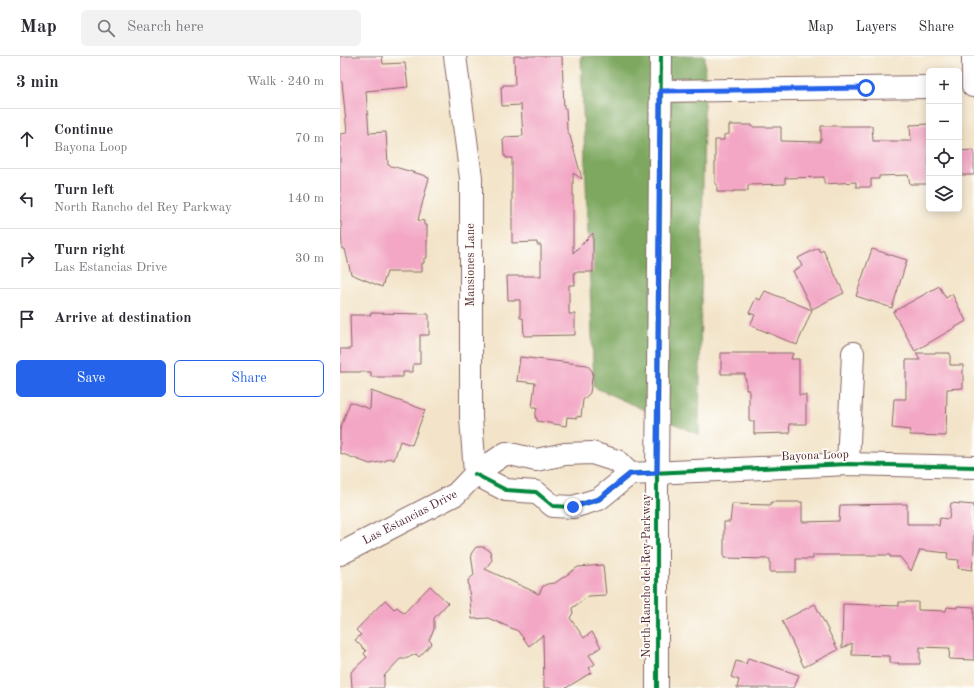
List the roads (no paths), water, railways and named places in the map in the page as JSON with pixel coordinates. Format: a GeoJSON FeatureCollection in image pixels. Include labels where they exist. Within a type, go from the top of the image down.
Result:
{"type":"FeatureCollection","features":[{"type":"Feature","properties":{"kind":"street","name":"Mansiones Lane"},"geometry":{"type":"LineString","coordinates":[[455,56],[472,178],[471,418],[475,474]]}},
{"type":"Feature","properties":{"kind":"street","name":"North Rancho del Rey Parkway"},"geometry":{"type":"LineString","coordinates":[[657,688],[657,473],[661,56]]}},
{"type":"Feature","properties":{"kind":"street"},"geometry":{"type":"LineString","coordinates":[[969,86],[973,56]]}},
{"type":"Feature","properties":{"kind":"street"},"geometry":{"type":"LineString","coordinates":[[660,91],[926,87]]}},
{"type":"Feature","properties":{"kind":"street"},"geometry":{"type":"LineString","coordinates":[[848,464],[853,353]]}},
{"type":"Feature","properties":{"kind":"street","name":"Las Estancias Drive"},"geometry":{"type":"LineString","coordinates":[[340,554],[456,494],[475,474],[506,453],[536,460],[565,454],[592,453],[617,461],[630,474]]}},
{"type":"Feature","properties":{"kind":"street"},"geometry":{"type":"LineString","coordinates":[[536,460],[536,492]]}},
{"type":"Feature","properties":{"kind":"street","name":"Bayona Loop"},"geometry":{"type":"LineString","coordinates":[[657,473],[848,464],[974,467]]}},
{"type":"Feature","properties":{"kind":"street"},"geometry":{"type":"LineString","coordinates":[[475,474],[506,490],[536,492],[553,506],[573,507],[599,499],[630,474],[657,473]]}}]}
